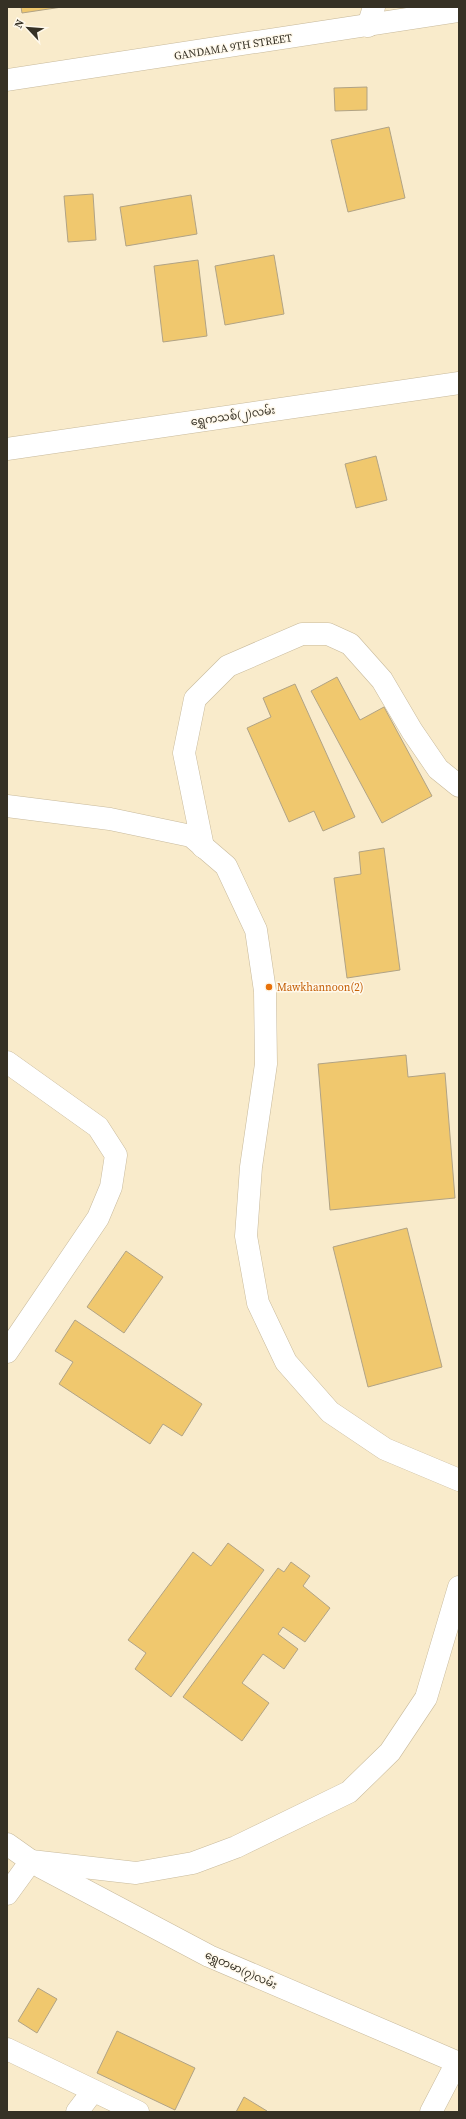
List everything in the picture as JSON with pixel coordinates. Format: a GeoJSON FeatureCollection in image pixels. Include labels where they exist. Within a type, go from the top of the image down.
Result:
{"type":"FeatureCollection","features":[{"type":"Feature","properties":{"kind":"street","name":"GANDAMA 9TH STREET"},"geometry":{"type":"LineString","coordinates":[[7,80],[371,17],[459,11]]}},
{"type":"Feature","properties":{"kind":"street","name":"ရွှေကသစ်(၂)လမ်း"},"geometry":{"type":"LineString","coordinates":[[7,449],[459,383]]}},
{"type":"Feature","properties":{"kind":"street"},"geometry":{"type":"LineString","coordinates":[[203,846],[184,753],[195,699],[228,666],[302,634],[328,634],[350,644],[382,680],[412,731],[438,769],[459,786]]}},
{"type":"Feature","properties":{"kind":"street"},"geometry":{"type":"LineString","coordinates":[[7,806],[110,819],[191,836],[226,866],[256,930],[265,991],[266,1064],[251,1167],[246,1236],[258,1303],[286,1362],[330,1412],[385,1449],[459,1480]]}},
{"type":"Feature","properties":{"kind":"street"},"geometry":{"type":"LineString","coordinates":[[7,1062],[98,1127],[116,1155],[111,1187],[98,1218],[7,1352]]}},
{"type":"Feature","properties":{"kind":"street"},"geometry":{"type":"LineString","coordinates":[[7,1894],[31,1861],[136,1873],[193,1863],[236,1847],[349,1792],[390,1752],[426,1698],[459,1587]]}},
{"type":"Feature","properties":{"kind":"street","name":"ရွှေတမာ(၇)လမ်း"},"geometry":{"type":"LineString","coordinates":[[7,1844],[31,1861],[209,1956],[458,2063]]}},
{"type":"Feature","properties":{"kind":"street"},"geometry":{"type":"LineString","coordinates":[[7,2049],[138,2112]]}},
{"type":"Feature","properties":{"kind":"street"},"geometry":{"type":"LineString","coordinates":[[431,2112],[458,2063]]}},
{"type":"Feature","properties":{"kind":"street"},"geometry":{"type":"LineString","coordinates":[[76,2112],[93,2091]]}},
{"type":"Feature","properties":{"kind":"building"},"geometry":{"type":"Polygon","coordinates":[[[21,7],[62,7],[22,13],[21,7]]]}},
{"type":"Feature","properties":{"kind":"building"},"geometry":{"type":"Polygon","coordinates":[[[367,87],[367,110],[335,111],[334,88],[367,87]]]}},
{"type":"Feature","properties":{"kind":"building"},"geometry":{"type":"Polygon","coordinates":[[[389,127],[405,198],[348,212],[331,140],[389,127]]]}},
{"type":"Feature","properties":{"kind":"building"},"geometry":{"type":"Polygon","coordinates":[[[93,194],[96,240],[68,242],[64,196],[93,194]]]}},
{"type":"Feature","properties":{"kind":"building"},"geometry":{"type":"Polygon","coordinates":[[[191,195],[197,234],[126,246],[120,207],[191,195]]]}},
{"type":"Feature","properties":{"kind":"building"},"geometry":{"type":"Polygon","coordinates":[[[274,255],[284,314],[225,325],[215,266],[274,255]]]}},
{"type":"Feature","properties":{"kind":"building"},"geometry":{"type":"Polygon","coordinates":[[[198,260],[207,336],[163,342],[154,266],[198,260]]]}},
{"type":"Feature","properties":{"kind":"building"},"geometry":{"type":"Polygon","coordinates":[[[376,456],[387,500],[356,508],[345,464],[376,456]]]}},
{"type":"Feature","properties":{"kind":"building"},"geometry":{"type":"Polygon","coordinates":[[[337,677],[360,720],[384,707],[432,796],[382,823],[311,691],[337,677]]]}},
{"type":"Feature","properties":{"kind":"building"},"geometry":{"type":"Polygon","coordinates":[[[295,684],[355,817],[323,831],[314,811],[289,822],[247,728],[271,717],[263,698],[295,684]]]}},
{"type":"Feature","properties":{"kind":"building"},"geometry":{"type":"Polygon","coordinates":[[[384,848],[400,970],[347,978],[334,878],[361,874],[359,852],[384,848]]]}},
{"type":"Feature","properties":{"kind":"building"},"geometry":{"type":"Polygon","coordinates":[[[406,1055],[408,1077],[445,1073],[455,1198],[330,1210],[318,1064],[406,1055]]]}},
{"type":"Feature","properties":{"kind":"building"},"geometry":{"type":"Polygon","coordinates":[[[407,1228],[442,1367],[368,1387],[333,1247],[407,1228]]]}},
{"type":"Feature","properties":{"kind":"building"},"geometry":{"type":"Polygon","coordinates":[[[126,1251],[163,1277],[124,1333],[87,1307],[126,1251]]]}},
{"type":"Feature","properties":{"kind":"building"},"geometry":{"type":"Polygon","coordinates":[[[75,1320],[202,1404],[182,1436],[163,1424],[150,1444],[59,1384],[73,1362],[55,1351],[75,1320]]]}},
{"type":"Feature","properties":{"kind":"building"},"geometry":{"type":"Polygon","coordinates":[[[228,1543],[264,1570],[171,1697],[135,1669],[146,1653],[128,1640],[193,1552],[211,1566],[228,1543]]]}},
{"type":"Feature","properties":{"kind":"building"},"geometry":{"type":"Polygon","coordinates":[[[291,1562],[310,1576],[303,1586],[330,1608],[305,1642],[283,1627],[278,1634],[298,1649],[284,1669],[263,1654],[242,1683],[269,1703],[242,1741],[183,1697],[278,1568],[284,1572],[291,1562]]]}},
{"type":"Feature","properties":{"kind":"building"},"geometry":{"type":"Polygon","coordinates":[[[38,1988],[57,1999],[37,2033],[18,2021],[38,1988]]]}},
{"type":"Feature","properties":{"kind":"building"},"geometry":{"type":"Polygon","coordinates":[[[117,2031],[195,2068],[175,2110],[97,2073],[117,2031]]]}},
{"type":"Feature","properties":{"kind":"building"},"geometry":{"type":"Polygon","coordinates":[[[244,2097],[267,2111],[267,2112],[236,2112],[244,2097]]]}},
{"type":"Feature","properties":{"kind":"place","name":"Mawkhannoon(2)"},"geometry":{"type":"Point","coordinates":[269,987]}}]}
